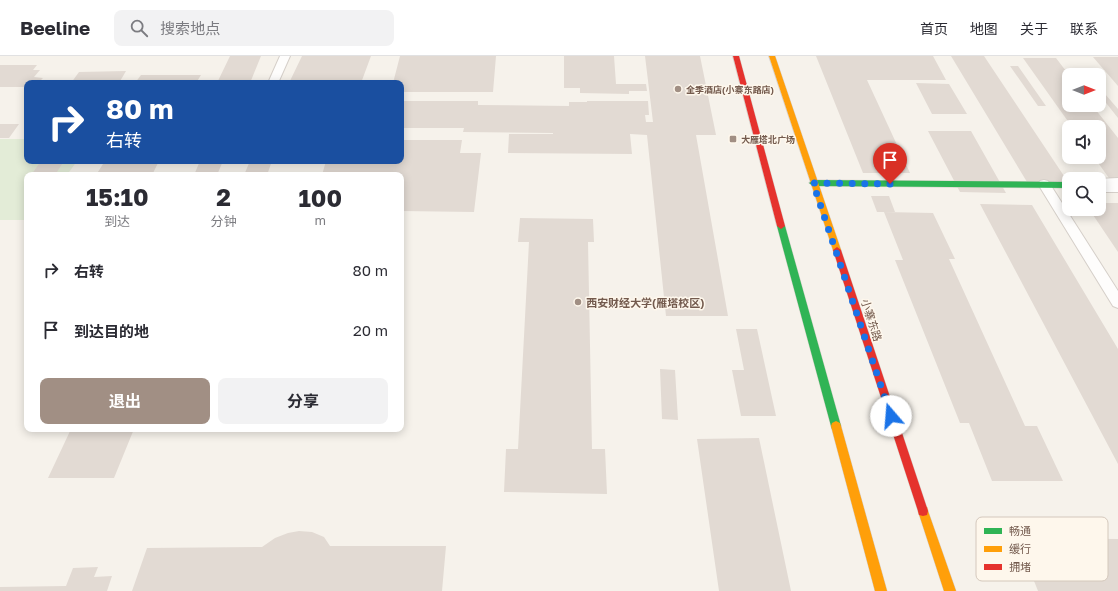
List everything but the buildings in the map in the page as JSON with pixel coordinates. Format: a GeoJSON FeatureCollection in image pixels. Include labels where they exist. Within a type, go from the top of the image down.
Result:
{"type":"FeatureCollection","features":[{"type":"Feature","properties":{"kind":"main road"},"geometry":{"type":"LineString","coordinates":[[736,56],[758,140],[760,154],[881,591]]}},
{"type":"Feature","properties":{"kind":"main road","name":"小寨东路"},"geometry":{"type":"LineString","coordinates":[[772,56],[950,591]]}},
{"type":"Feature","properties":{"kind":"main road"},"geometry":{"type":"LineString","coordinates":[[813,183],[1062,184]]}},
{"type":"Feature","properties":{"kind":"street"},"geometry":{"type":"LineString","coordinates":[[1106,185],[1118,185]]}},
{"type":"Feature","properties":{"kind":"lane"},"geometry":{"type":"LineString","coordinates":[[274,80],[285,56]]}},
{"type":"Feature","properties":{"kind":"lane"},"geometry":{"type":"LineString","coordinates":[[1044,184],[1118,302]]}},
{"type":"Feature","properties":{"kind":"green space"},"geometry":{"type":"Polygon","coordinates":[[[0,139],[24,139],[24,164],[75,164],[69,172],[24,172],[24,220],[0,220],[0,139]]]}},
{"type":"Feature","properties":{"kind":"traffic: fast"},"geometry":{"type":"LineString","coordinates":[[813,183],[1062,185]]}},
{"type":"Feature","properties":{"kind":"traffic: fast"},"geometry":{"type":"LineString","coordinates":[[781,226],[836,426]]}},
{"type":"Feature","properties":{"kind":"traffic: slow"},"geometry":{"type":"LineString","coordinates":[[772,56],[837,250]]}},
{"type":"Feature","properties":{"kind":"traffic: slow"},"geometry":{"type":"LineString","coordinates":[[836,426],[881,591]]}},
{"type":"Feature","properties":{"kind":"traffic: slow"},"geometry":{"type":"LineString","coordinates":[[923,511],[950,591]]}},
{"type":"Feature","properties":{"kind":"traffic: jam"},"geometry":{"type":"LineString","coordinates":[[736,56],[781,226]]}},
{"type":"Feature","properties":{"kind":"traffic: jam"},"geometry":{"type":"LineString","coordinates":[[837,250],[923,511]]}},
{"type":"Feature","properties":{"kind":"place","name":"全季酒店(小寨东路店)"},"geometry":{"type":"Point","coordinates":[678,89]}},
{"type":"Feature","properties":{"kind":"place","name":"大雁塔北广场"},"geometry":{"type":"Point","coordinates":[733,139]}},
{"type":"Feature","properties":{"kind":"place","name":"西安财经大学(雁塔校区)"},"geometry":{"type":"Point","coordinates":[578,302]}},
{"type":"Feature","properties":{"kind":"route"},"geometry":{"type":"LineString","coordinates":[[890,184],[813,183],[891,416]]}}]}
